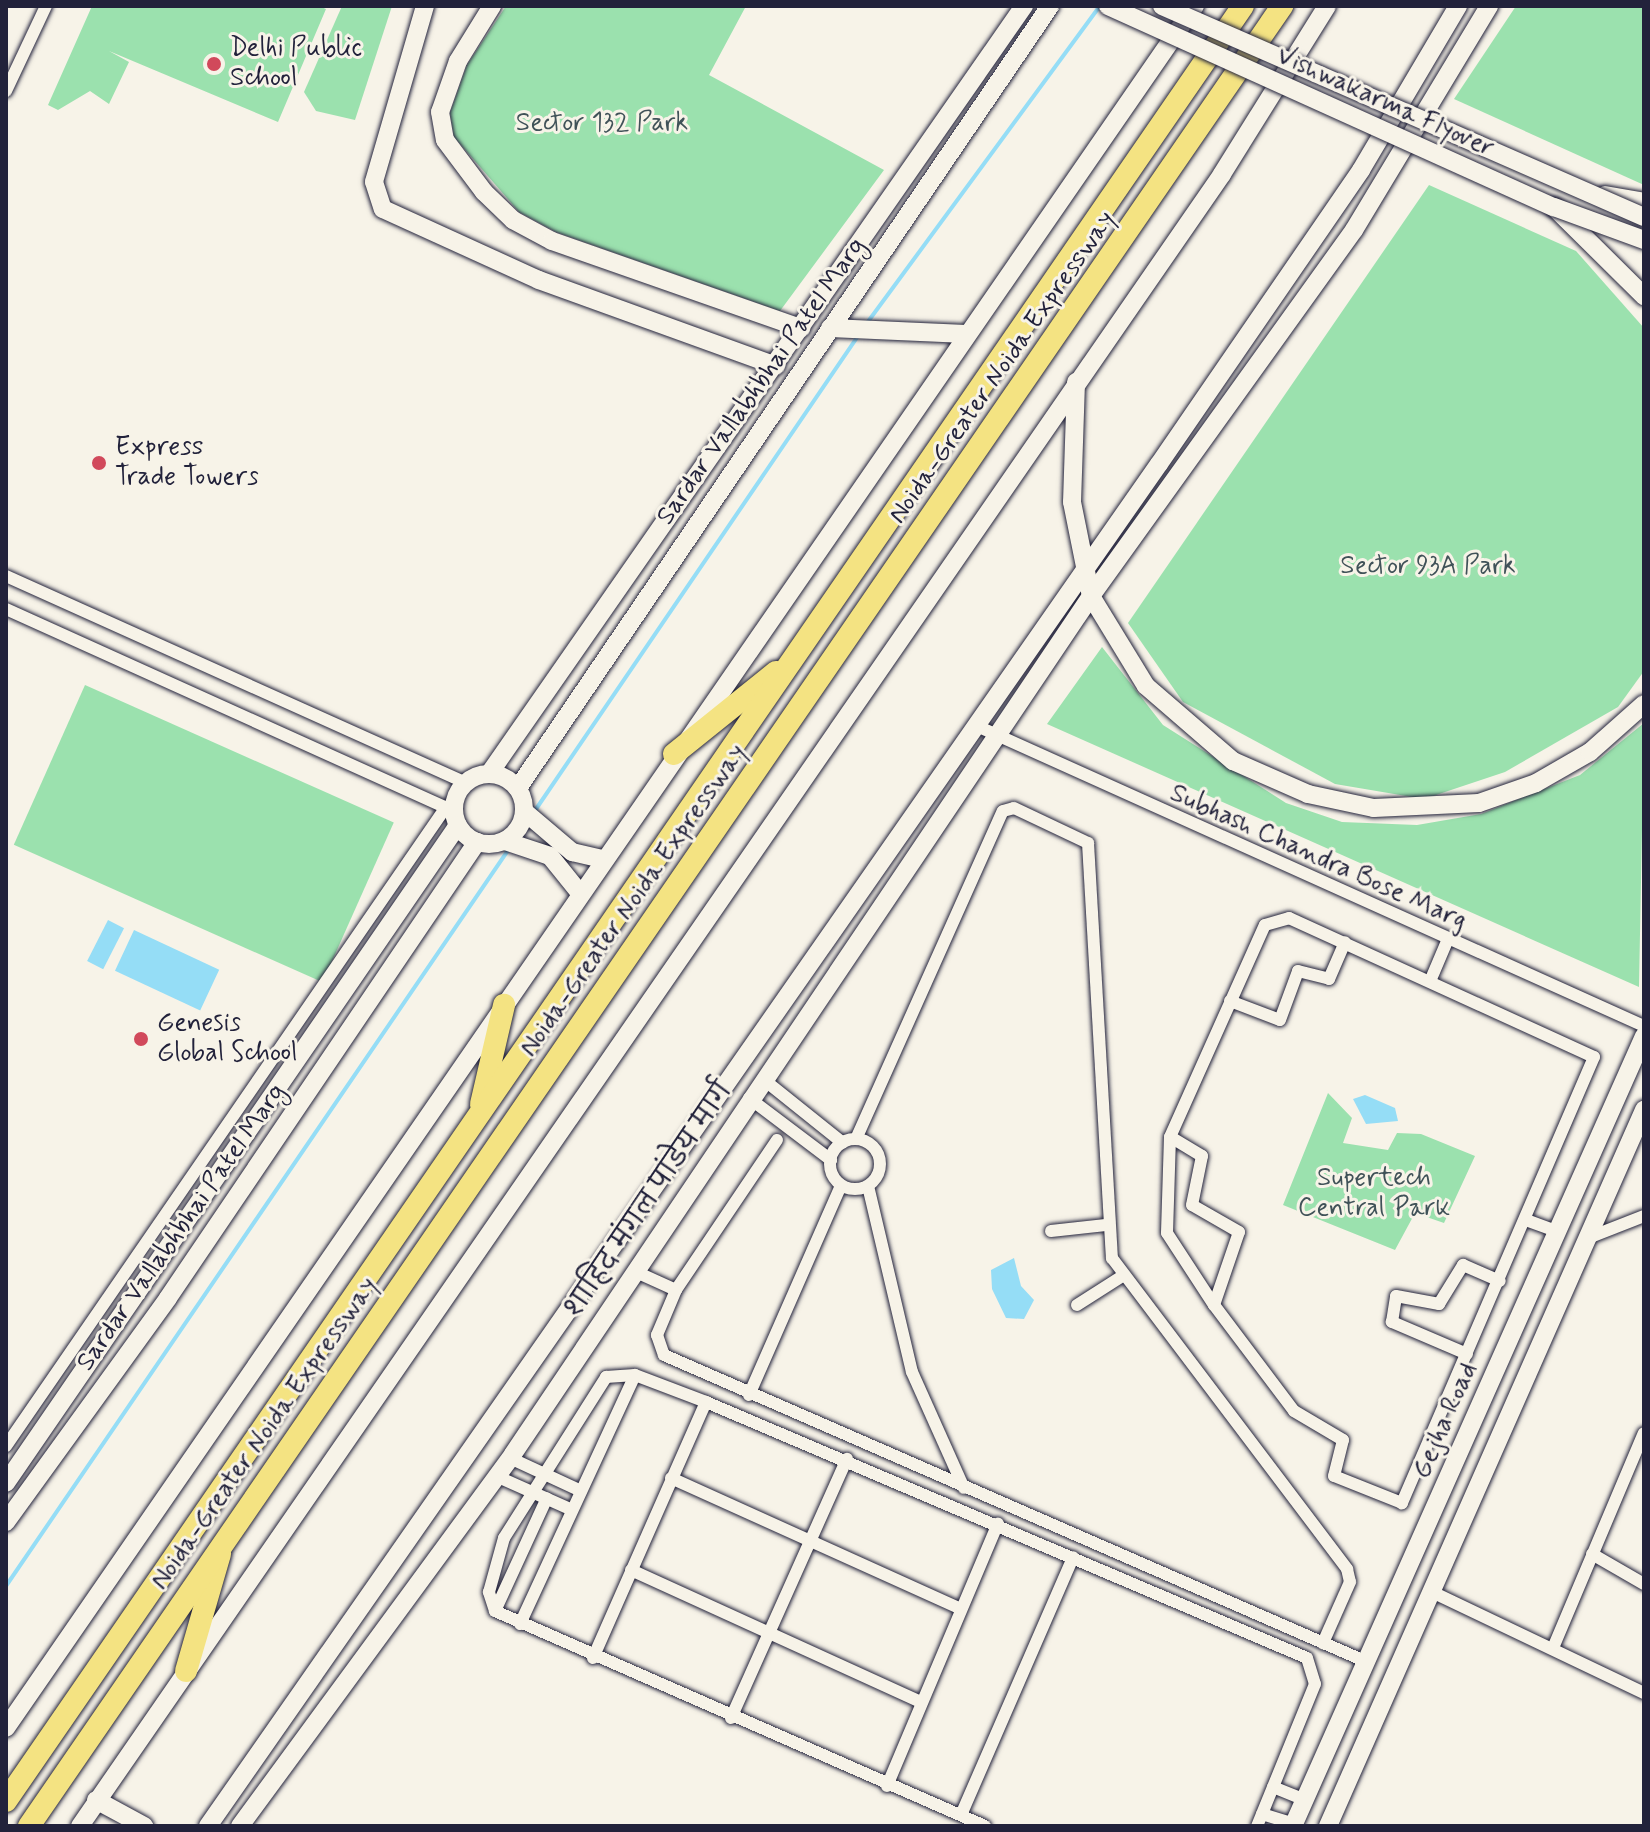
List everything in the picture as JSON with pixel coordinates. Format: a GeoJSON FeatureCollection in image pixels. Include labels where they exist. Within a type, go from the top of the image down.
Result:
{"type":"FeatureCollection","features":[{"type":"Feature","properties":{"kind":"highway","name":"Noida-Greater Noida Expressway"},"geometry":{"type":"LineString","coordinates":[[6,1801],[1243,6]]}},
{"type":"Feature","properties":{"kind":"highway","name":"Noida-Greater Noida Expressway"},"geometry":{"type":"LineString","coordinates":[[29,1826],[1282,9]]}},
{"type":"Feature","properties":{"kind":"highway"},"geometry":{"type":"LineString","coordinates":[[674,754],[797,656]]}},
{"type":"Feature","properties":{"kind":"highway"},"geometry":{"type":"LineString","coordinates":[[478,1117],[504,1005]]}},
{"type":"Feature","properties":{"kind":"highway"},"geometry":{"type":"LineString","coordinates":[[186,1671],[222,1545]]}},
{"type":"Feature","properties":{"kind":"street"},"geometry":{"type":"LineString","coordinates":[[6,91],[46,6]]}},
{"type":"Feature","properties":{"kind":"street"},"geometry":{"type":"LineString","coordinates":[[425,6],[374,182],[383,209],[539,280],[776,366]]}},
{"type":"Feature","properties":{"kind":"street"},"geometry":{"type":"LineString","coordinates":[[492,6],[458,61],[440,112],[445,140],[484,192],[513,220],[552,241],[801,328]]}},
{"type":"Feature","properties":{"kind":"street","name":"Sardar Vallabhbhai Patel Marg"},"geometry":{"type":"LineString","coordinates":[[489,774],[634,552],[776,366],[1024,6]]}},
{"type":"Feature","properties":{"kind":"street","name":"Sardar Vallabhbhai Patel Marg"},"geometry":{"type":"LineString","coordinates":[[518,788],[1050,6]]}},
{"type":"Feature","properties":{"kind":"street","name":"Vishwakarma Flyover"},"geometry":{"type":"LineString","coordinates":[[1108,6],[1554,207],[1644,240]]}},
{"type":"Feature","properties":{"kind":"street","name":"Vishwakarma Flyover"},"geometry":{"type":"LineString","coordinates":[[1162,6],[1559,184],[1644,217]]}},
{"type":"Feature","properties":{"kind":"street"},"geometry":{"type":"LineString","coordinates":[[6,1728],[674,754],[1195,6]]}},
{"type":"Feature","properties":{"kind":"street"},"geometry":{"type":"LineString","coordinates":[[80,1826],[1076,379],[1222,174],[1327,6]]}},
{"type":"Feature","properties":{"kind":"street"},"geometry":{"type":"LineString","coordinates":[[208,1826],[977,726],[1436,53],[1458,6]]}},
{"type":"Feature","properties":{"kind":"street","name":"शाहिद मंगल पांडेय मार्ग"},"geometry":{"type":"LineString","coordinates":[[240,1826],[510,1458],[749,1098],[1001,740],[1091,596],[1354,230],[1489,6]]}},
{"type":"Feature","properties":{"kind":"street"},"geometry":{"type":"LineString","coordinates":[[1436,53],[1455,63]]}},
{"type":"Feature","properties":{"kind":"street"},"geometry":{"type":"LineString","coordinates":[[1559,184],[1644,202]]}},
{"type":"Feature","properties":{"kind":"street"},"geometry":{"type":"LineString","coordinates":[[1554,207],[1644,296]]}},
{"type":"Feature","properties":{"kind":"street"},"geometry":{"type":"LineString","coordinates":[[830,328],[966,334]]}},
{"type":"Feature","properties":{"kind":"street"},"geometry":{"type":"LineString","coordinates":[[1076,379],[1069,467],[1083,568],[1091,596],[1146,686],[1179,721],[1233,761],[1308,794],[1374,808],[1479,803],[1536,783],[1590,752],[1644,704]]}},
{"type":"Feature","properties":{"kind":"street"},"geometry":{"type":"LineString","coordinates":[[6,576],[466,783],[489,774],[518,788],[525,812],[572,852],[602,859]]}},
{"type":"Feature","properties":{"kind":"street"},"geometry":{"type":"LineString","coordinates":[[6,609],[453,814],[477,842],[505,841],[550,856],[579,892]]}},
{"type":"Feature","properties":{"kind":"street","name":"Subhash Chandra Bose Marg"},"geometry":{"type":"LineString","coordinates":[[977,726],[1001,740],[1644,1026]]}},
{"type":"Feature","properties":{"kind":"street","name":"Sardar Vallabhbhai Patel Marg"},"geometry":{"type":"LineString","coordinates":[[6,1483],[453,814],[466,783]]}},
{"type":"Feature","properties":{"kind":"street"},"geometry":{"type":"LineString","coordinates":[[856,1139],[1003,811],[1014,808],[1092,850],[1106,1225],[1121,1277],[1347,1569],[1350,1582],[1323,1643]]}},
{"type":"Feature","properties":{"kind":"street"},"geometry":{"type":"LineString","coordinates":[[505,841],[525,812]]}},
{"type":"Feature","properties":{"kind":"street"},"geometry":{"type":"LineString","coordinates":[[6,1446],[453,814]]}},
{"type":"Feature","properties":{"kind":"street","name":"Sardar Vallabhbhai Patel Marg"},"geometry":{"type":"LineString","coordinates":[[6,1522],[168,1298],[477,842]]}},
{"type":"Feature","properties":{"kind":"street"},"geometry":{"type":"LineString","coordinates":[[1289,918],[1345,942],[1431,979],[1594,1057],[1406,1501],[1394,1503],[1334,1476],[1343,1440],[1294,1411],[1214,1305],[1167,1233],[1170,1137],[1270,919],[1289,918]]}},
{"type":"Feature","properties":{"kind":"street"},"geometry":{"type":"LineString","coordinates":[[1431,979],[1448,939]]}},
{"type":"Feature","properties":{"kind":"street"},"geometry":{"type":"LineString","coordinates":[[1230,1001],[1280,1020],[1298,971],[1330,978],[1345,942]]}},
{"type":"Feature","properties":{"kind":"street","name":"Gejha Road"},"geometry":{"type":"LineString","coordinates":[[1294,1825],[1644,1036]]}},
{"type":"Feature","properties":{"kind":"street"},"geometry":{"type":"LineString","coordinates":[[763,1079],[843,1143]]}},
{"type":"Feature","properties":{"kind":"street"},"geometry":{"type":"LineString","coordinates":[[749,1098],[831,1160],[841,1185],[749,1395]]}},
{"type":"Feature","properties":{"kind":"street"},"geometry":{"type":"LineString","coordinates":[[1328,1826],[1644,1110]]}},
{"type":"Feature","properties":{"kind":"street"},"geometry":{"type":"LineString","coordinates":[[792,1132],[804,1114]]}},
{"type":"Feature","properties":{"kind":"street"},"geometry":{"type":"LineString","coordinates":[[1170,1137],[1202,1156],[1192,1205],[1239,1232],[1214,1305]]}},
{"type":"Feature","properties":{"kind":"street"},"geometry":{"type":"LineString","coordinates":[[831,1160],[843,1143],[856,1139],[870,1144],[880,1162],[868,1186],[912,1372],[964,1488]]}},
{"type":"Feature","properties":{"kind":"street"},"geometry":{"type":"LineString","coordinates":[[777,1140],[676,1290],[657,1335],[660,1350],[749,1395],[1367,1662]]}},
{"type":"Feature","properties":{"kind":"street"},"geometry":{"type":"LineString","coordinates":[[841,1185],[868,1186]]}},
{"type":"Feature","properties":{"kind":"street"},"geometry":{"type":"LineString","coordinates":[[1588,1238],[1644,1216]]}},
{"type":"Feature","properties":{"kind":"street"},"geometry":{"type":"LineString","coordinates":[[1526,1220],[1557,1231]]}},
{"type":"Feature","properties":{"kind":"street"},"geometry":{"type":"LineString","coordinates":[[1051,1231],[1106,1225]]}},
{"type":"Feature","properties":{"kind":"street"},"geometry":{"type":"LineString","coordinates":[[1467,1354],[1392,1322],[1396,1296],[1439,1304],[1463,1265],[1500,1281]]}},
{"type":"Feature","properties":{"kind":"street"},"geometry":{"type":"LineString","coordinates":[[634,1271],[676,1290]]}},
{"type":"Feature","properties":{"kind":"street"},"geometry":{"type":"LineString","coordinates":[[1077,1305],[1121,1277]]}},
{"type":"Feature","properties":{"kind":"street"},"geometry":{"type":"LineString","coordinates":[[520,1624],[570,1509],[635,1375]]}},
{"type":"Feature","properties":{"kind":"street"},"geometry":{"type":"LineString","coordinates":[[495,1611],[542,1496],[546,1476],[606,1377],[635,1375],[998,1523],[1311,1662],[1315,1684],[1260,1820],[1294,1825]]}},
{"type":"Feature","properties":{"kind":"street"},"geometry":{"type":"LineString","coordinates":[[593,1658],[706,1402]]}},
{"type":"Feature","properties":{"kind":"street"},"geometry":{"type":"LineString","coordinates":[[1553,1648],[1644,1433]]}},
{"type":"Feature","properties":{"kind":"street"},"geometry":{"type":"LineString","coordinates":[[510,1458],[579,1490]]}},
{"type":"Feature","properties":{"kind":"street"},"geometry":{"type":"LineString","coordinates":[[731,1718],[847,1459]]}},
{"type":"Feature","properties":{"kind":"street"},"geometry":{"type":"LineString","coordinates":[[496,1476],[570,1509]]}},
{"type":"Feature","properties":{"kind":"street"},"geometry":{"type":"LineString","coordinates":[[671,1478],[961,1609]]}},
{"type":"Feature","properties":{"kind":"street"},"geometry":{"type":"LineString","coordinates":[[542,1496],[495,1560],[489,1599],[495,1611],[593,1658],[985,1826]]}},
{"type":"Feature","properties":{"kind":"street"},"geometry":{"type":"LineString","coordinates":[[887,1786],[998,1523]]}},
{"type":"Feature","properties":{"kind":"street"},"geometry":{"type":"LineString","coordinates":[[1592,1554],[1644,1584]]}},
{"type":"Feature","properties":{"kind":"street"},"geometry":{"type":"LineString","coordinates":[[961,1815],[1073,1557]]}},
{"type":"Feature","properties":{"kind":"street"},"geometry":{"type":"LineString","coordinates":[[631,1570],[766,1636],[921,1702]]}},
{"type":"Feature","properties":{"kind":"street"},"geometry":{"type":"LineString","coordinates":[[1430,1591],[1644,1693]]}},
{"type":"Feature","properties":{"kind":"street"},"geometry":{"type":"LineString","coordinates":[[1273,1787],[1305,1800]]}},
{"type":"Feature","properties":{"kind":"street"},"geometry":{"type":"LineString","coordinates":[[96,1800],[144,1826]]}},
{"type":"Feature","properties":{"kind":"green space"},"geometry":{"type":"Polygon","coordinates":[[[92,6],[319,6],[326,9],[278,122],[109,51],[129,62],[109,104],[90,91],[58,110],[48,105],[92,6]]]}},
{"type":"Feature","properties":{"kind":"green space"},"geometry":{"type":"Polygon","coordinates":[[[342,6],[392,6],[355,120],[316,111],[304,92],[342,6]]]}},
{"type":"Feature","properties":{"kind":"green space","name":"Sector 132 Park"},"geometry":{"type":"Polygon","coordinates":[[[506,6],[746,6],[709,75],[884,170],[780,311],[556,232],[519,212],[454,137],[450,113],[467,65],[506,6]]]}},
{"type":"Feature","properties":{"kind":"green space"},"geometry":{"type":"Polygon","coordinates":[[[1516,6],[1644,6],[1644,185],[1454,99],[1516,6]]]}},
{"type":"Feature","properties":{"kind":"green space","name":"Sector 93A Park"},"geometry":{"type":"Polygon","coordinates":[[[1429,185],[1576,251],[1644,328],[1644,671],[1618,707],[1505,772],[1424,799],[1335,784],[1183,702],[1128,623],[1429,185]]]}},
{"type":"Feature","properties":{"kind":"green space"},"geometry":{"type":"Polygon","coordinates":[[[1102,647],[1163,725],[1286,803],[1342,822],[1417,825],[1481,814],[1580,775],[1644,723],[1639,987],[1047,724],[1102,647]]]}},
{"type":"Feature","properties":{"kind":"green space"},"geometry":{"type":"Polygon","coordinates":[[[85,685],[394,822],[323,982],[14,845],[85,685]]]}},
{"type":"Feature","properties":{"kind":"green space","name":"Supertech Central Park"},"geometry":{"type":"Polygon","coordinates":[[[1328,1093],[1352,1118],[1343,1143],[1388,1150],[1397,1133],[1421,1134],[1475,1156],[1444,1223],[1415,1213],[1395,1250],[1283,1205],[1328,1093]]]}},
{"type":"Feature","properties":{"kind":"water"},"geometry":{"type":"Polygon","coordinates":[[[108,920],[124,928],[103,969],[87,961],[108,920]]]}},
{"type":"Feature","properties":{"kind":"water"},"geometry":{"type":"Polygon","coordinates":[[[134,930],[219,970],[200,1011],[115,971],[134,930]]]}},
{"type":"Feature","properties":{"kind":"water"},"geometry":{"type":"Polygon","coordinates":[[[1365,1095],[1395,1108],[1398,1121],[1366,1124],[1353,1099],[1365,1095]]]}},
{"type":"Feature","properties":{"kind":"water"},"geometry":{"type":"Polygon","coordinates":[[[1014,1258],[1021,1286],[1034,1300],[1024,1319],[1006,1318],[992,1289],[991,1270],[1014,1258]]]}},
{"type":"Feature","properties":{"kind":"waterway"},"geometry":{"type":"LineString","coordinates":[[867,323],[1100,6]]}},
{"type":"Feature","properties":{"kind":"waterway"},"geometry":{"type":"LineString","coordinates":[[534,812],[858,336]]}},
{"type":"Feature","properties":{"kind":"waterway"},"geometry":{"type":"LineString","coordinates":[[516,839],[527,823]]}},
{"type":"Feature","properties":{"kind":"waterway"},"geometry":{"type":"LineString","coordinates":[[6,1586],[509,849]]}},
{"type":"Feature","properties":{"kind":"place","name":"Delhi Public School"},"geometry":{"type":"Point","coordinates":[214,64]}},
{"type":"Feature","properties":{"kind":"place","name":"Express Trade Towers"},"geometry":{"type":"Point","coordinates":[99,463]}},
{"type":"Feature","properties":{"kind":"place","name":"Genesis Global School"},"geometry":{"type":"Point","coordinates":[141,1039]}}]}
